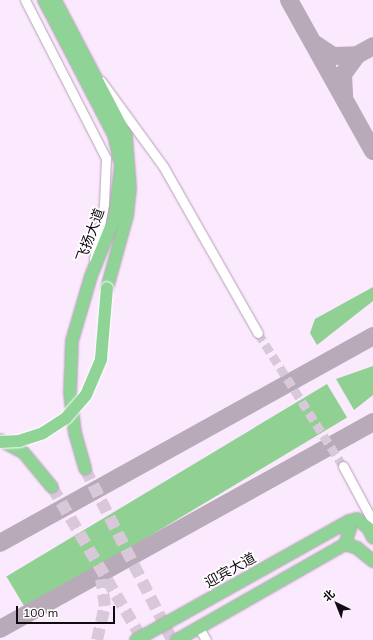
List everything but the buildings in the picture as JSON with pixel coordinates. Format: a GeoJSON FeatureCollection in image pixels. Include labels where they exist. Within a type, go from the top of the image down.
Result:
{"type":"FeatureCollection","features":[{"type":"Feature","properties":{"kind":"main road","name":"飞扬大道"},"geometry":{"type":"LineString","coordinates":[[44,0],[60,27],[114,135],[121,165],[115,217],[91,276],[72,341],[70,393],[75,433],[85,469]]}},
{"type":"Feature","properties":{"kind":"main road"},"geometry":{"type":"LineString","coordinates":[[48,0],[60,27]]}},
{"type":"Feature","properties":{"kind":"main road"},"geometry":{"type":"LineString","coordinates":[[0,441],[19,441],[43,433],[66,418],[86,395],[101,359],[108,288],[126,216],[130,164],[126,136],[97,75],[55,0]]}},
{"type":"Feature","properties":{"kind":"main road"},"geometry":{"type":"LineString","coordinates":[[0,441],[23,452],[52,487]]}},
{"type":"Feature","properties":{"kind":"main road","name":"迎宾大道"},"geometry":{"type":"LineString","coordinates":[[136,640],[340,526],[357,519],[368,528],[373,538]]}},
{"type":"Feature","properties":{"kind":"main road"},"geometry":{"type":"LineString","coordinates":[[177,640],[345,544],[350,529],[340,526]]}},
{"type":"Feature","properties":{"kind":"main road"},"geometry":{"type":"LineString","coordinates":[[345,544],[358,548],[372,561]]}},
{"type":"Feature","properties":{"kind":"street"},"geometry":{"type":"LineString","coordinates":[[26,0],[106,158],[104,204],[91,276]]}},
{"type":"Feature","properties":{"kind":"street"},"geometry":{"type":"LineString","coordinates":[[97,75],[163,166],[258,333]]}},
{"type":"Feature","properties":{"kind":"street"},"geometry":{"type":"LineString","coordinates":[[343,466],[373,522]]}},
{"type":"Feature","properties":{"kind":"street"},"geometry":{"type":"LineString","coordinates":[[199,628],[206,640]]}},
{"type":"Feature","properties":{"kind":"green space"},"geometry":{"type":"Polygon","coordinates":[[[373,287],[373,301],[317,345],[310,333],[315,319],[373,287]]]}},
{"type":"Feature","properties":{"kind":"green space"},"geometry":{"type":"Polygon","coordinates":[[[373,366],[373,395],[354,410],[336,379],[373,366]]]}},
{"type":"Feature","properties":{"kind":"green space"},"geometry":{"type":"Polygon","coordinates":[[[327,384],[347,417],[27,610],[6,577],[327,384]]]}},
{"type":"Feature","properties":{"kind":"taxiway"},"geometry":{"type":"LineString","coordinates":[[289,0],[373,151]]}},
{"type":"Feature","properties":{"kind":"taxiway"},"geometry":{"type":"LineString","coordinates":[[315,44],[333,56],[357,55],[343,74],[344,96]]}},
{"type":"Feature","properties":{"kind":"taxiway"},"geometry":{"type":"LineString","coordinates":[[357,55],[373,46]]}},
{"type":"Feature","properties":{"kind":"taxiway"},"geometry":{"type":"LineString","coordinates":[[0,543],[373,336]]}},
{"type":"Feature","properties":{"kind":"taxiway"},"geometry":{"type":"LineString","coordinates":[[0,629],[373,422]]}},
{"type":"Feature","properties":{"kind":"tunnel"},"geometry":{"type":"LineString","coordinates":[[258,333],[343,466]]}},
{"type":"Feature","properties":{"kind":"tunnel"},"geometry":{"type":"LineString","coordinates":[[85,469],[172,640]]}},
{"type":"Feature","properties":{"kind":"tunnel"},"geometry":{"type":"LineString","coordinates":[[52,487],[143,640]]}},
{"type":"Feature","properties":{"kind":"tunnel"},"geometry":{"type":"LineString","coordinates":[[97,640],[105,606],[101,579]]}},
{"type":"Feature","properties":{"kind":"tunnel"},"geometry":{"type":"LineString","coordinates":[[169,634],[175,640]]}}]}
